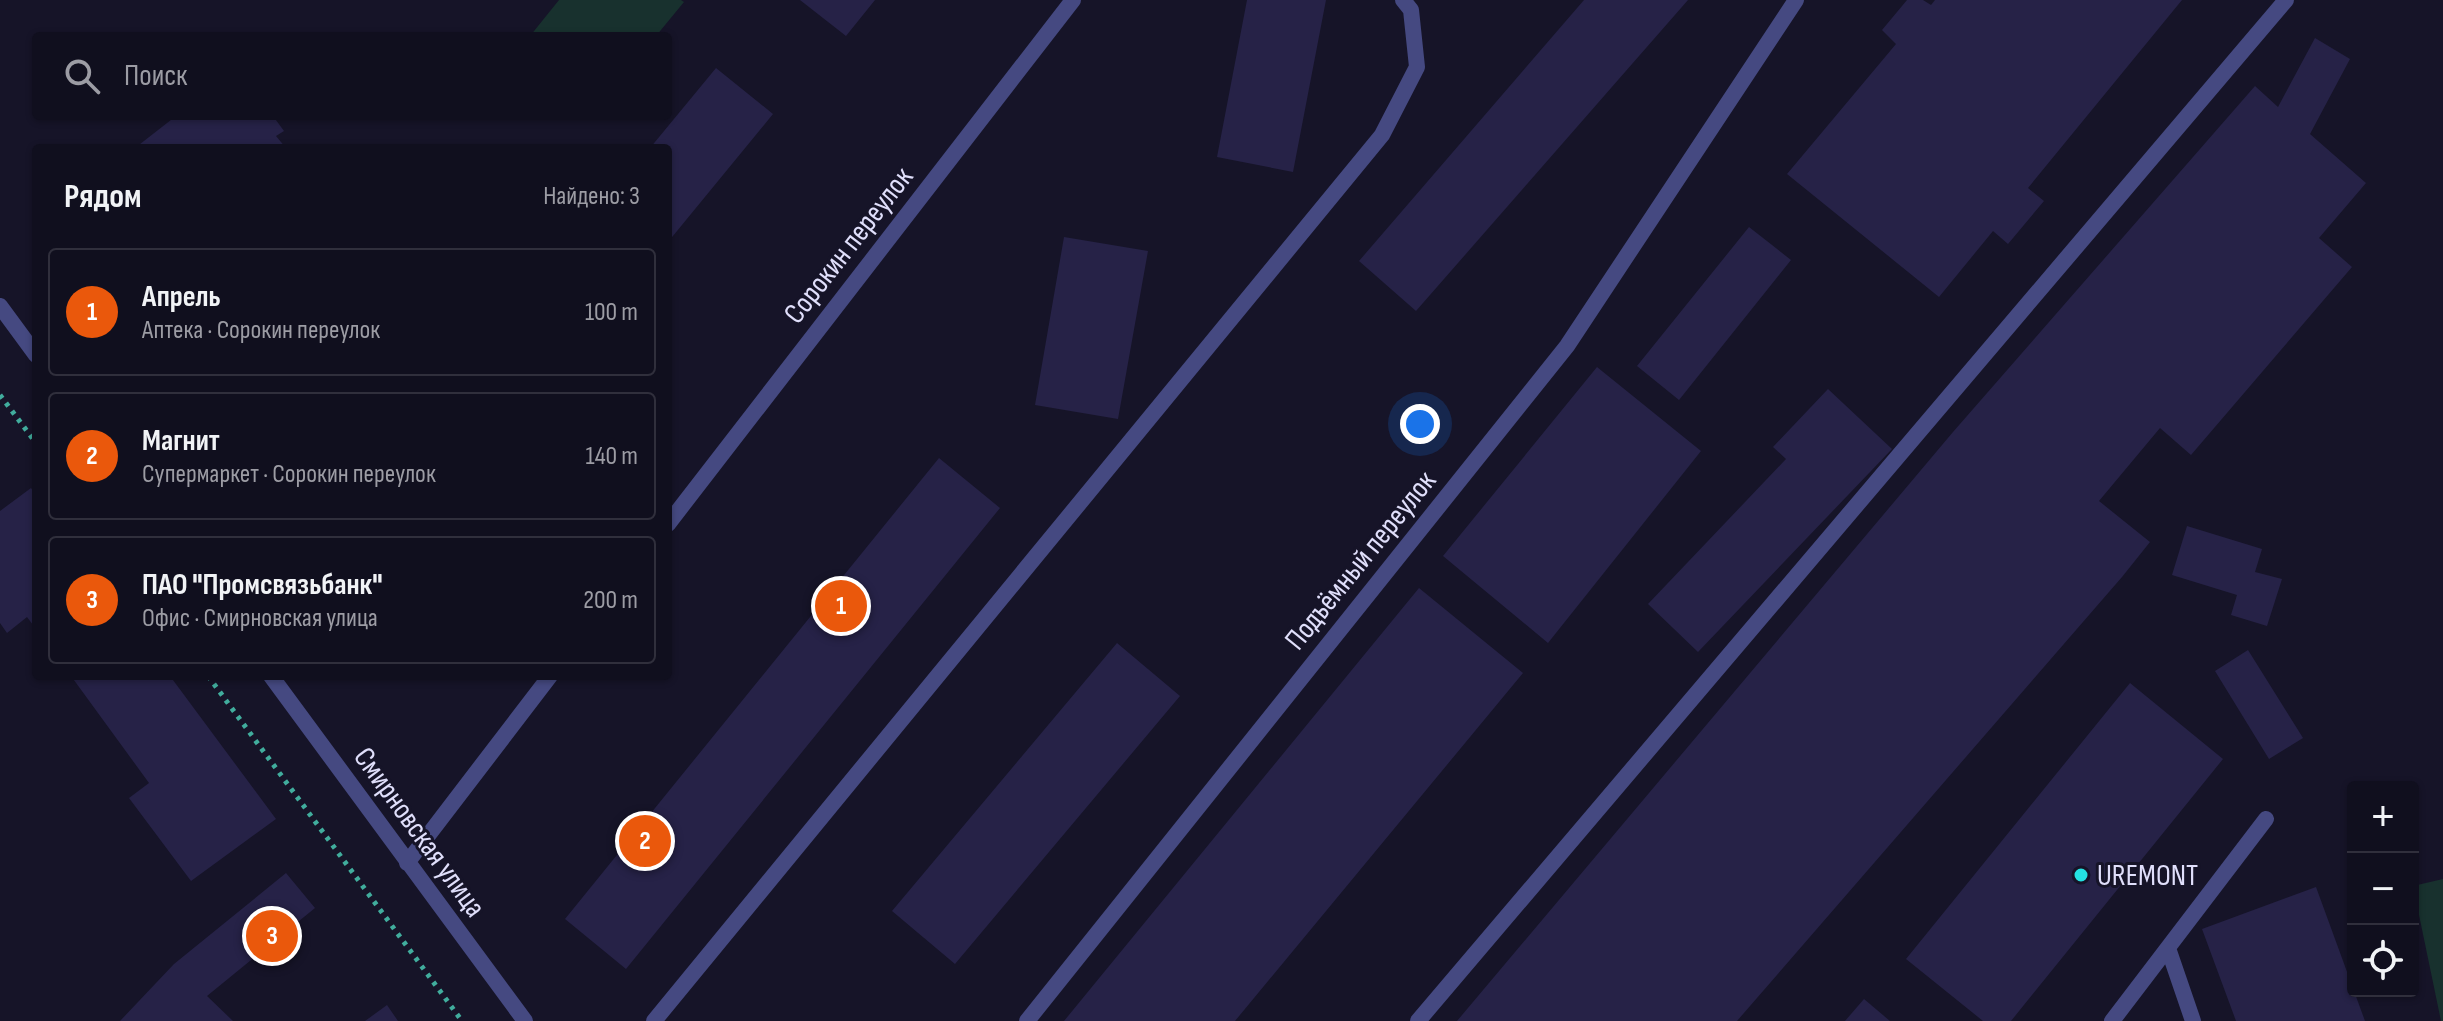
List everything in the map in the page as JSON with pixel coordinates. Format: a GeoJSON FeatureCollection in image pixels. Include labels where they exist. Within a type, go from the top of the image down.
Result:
{"type":"FeatureCollection","features":[{"type":"Feature","properties":{"kind":"street","name":"Сорокин переулок"},"geometry":{"type":"LineString","coordinates":[[672,519],[1073,0]]}},
{"type":"Feature","properties":{"kind":"street"},"geometry":{"type":"LineString","coordinates":[[654,1021],[1382,135],[1417,67],[1411,10],[1403,0]]}},
{"type":"Feature","properties":{"kind":"street","name":"Подъёмный переулок"},"geometry":{"type":"LineString","coordinates":[[1027,1021],[1567,346],[1796,0]]}},
{"type":"Feature","properties":{"kind":"street"},"geometry":{"type":"LineString","coordinates":[[1418,1021],[2286,0]]}},
{"type":"Feature","properties":{"kind":"street"},"geometry":{"type":"LineString","coordinates":[[0,306],[32,350]]}},
{"type":"Feature","properties":{"kind":"street","name":"Смирновская улица"},"geometry":{"type":"LineString","coordinates":[[274,680],[525,1021]]}},
{"type":"Feature","properties":{"kind":"street"},"geometry":{"type":"LineString","coordinates":[[407,863],[547,680]]}},
{"type":"Feature","properties":{"kind":"street"},"geometry":{"type":"LineString","coordinates":[[2112,1021],[2266,819]]}},
{"type":"Feature","properties":{"kind":"street"},"geometry":{"type":"LineString","coordinates":[[2168,948],[2193,1021]]}},
{"type":"Feature","properties":{"kind":"path"},"geometry":{"type":"LineString","coordinates":[[0,395],[32,438]]}},
{"type":"Feature","properties":{"kind":"path"},"geometry":{"type":"LineString","coordinates":[[211,680],[462,1021]]}},
{"type":"Feature","properties":{"kind":"green space"},"geometry":{"type":"Polygon","coordinates":[[[559,0],[684,2],[659,32],[533,32],[559,0]]]}},
{"type":"Feature","properties":{"kind":"green space"},"geometry":{"type":"Polygon","coordinates":[[[2443,879],[2443,1021],[2419,915],[2419,885],[2443,879]]]}},
{"type":"Feature","properties":{"kind":"building"},"geometry":{"type":"Polygon","coordinates":[[[800,0],[875,0],[846,36],[800,0]]]}},
{"type":"Feature","properties":{"kind":"building"},"geometry":{"type":"Polygon","coordinates":[[[1247,0],[1326,0],[1293,172],[1217,157],[1247,0]]]}},
{"type":"Feature","properties":{"kind":"building"},"geometry":{"type":"Polygon","coordinates":[[[1584,0],[1688,0],[1416,311],[1359,261],[1584,0]]]}},
{"type":"Feature","properties":{"kind":"building"},"geometry":{"type":"Polygon","coordinates":[[[1907,0],[1923,0],[1931,5],[1935,0],[2182,0],[2028,188],[2044,201],[2008,244],[1993,231],[1939,297],[1787,174],[1896,44],[1882,30],[1907,0]]]}},
{"type":"Feature","properties":{"kind":"building"},"geometry":{"type":"Polygon","coordinates":[[[2315,38],[2350,59],[2310,134],[2366,183],[2319,238],[2352,267],[2191,455],[2160,428],[2099,501],[2150,542],[1737,1021],[1457,1021],[1953,432],[2255,86],[2278,107],[2315,38]]]}},
{"type":"Feature","properties":{"kind":"building"},"geometry":{"type":"Polygon","coordinates":[[[716,68],[773,114],[672,237],[672,144],[653,144],[716,68]]]}},
{"type":"Feature","properties":{"kind":"building"},"geometry":{"type":"Polygon","coordinates":[[[171,120],[276,120],[284,131],[276,136],[283,144],[140,144],[171,120]]]}},
{"type":"Feature","properties":{"kind":"building"},"geometry":{"type":"Polygon","coordinates":[[[1749,227],[1791,260],[1679,400],[1637,366],[1749,227]]]}},
{"type":"Feature","properties":{"kind":"building"},"geometry":{"type":"Polygon","coordinates":[[[1064,237],[1148,251],[1118,419],[1035,405],[1064,237]]]}},
{"type":"Feature","properties":{"kind":"building"},"geometry":{"type":"Polygon","coordinates":[[[1597,367],[1701,451],[1548,643],[1443,556],[1597,367]]]}},
{"type":"Feature","properties":{"kind":"building"},"geometry":{"type":"Polygon","coordinates":[[[1828,389],[1892,449],[1698,652],[1648,604],[1786,459],[1773,447],[1828,389]]]}},
{"type":"Feature","properties":{"kind":"building"},"geometry":{"type":"Polygon","coordinates":[[[939,458],[1000,508],[626,969],[565,919],[939,458]]]}},
{"type":"Feature","properties":{"kind":"building"},"geometry":{"type":"Polygon","coordinates":[[[32,489],[32,624],[27,617],[7,633],[0,623],[0,511],[32,489]]]}},
{"type":"Feature","properties":{"kind":"building"},"geometry":{"type":"Polygon","coordinates":[[[2187,526],[2262,549],[2255,572],[2282,579],[2267,626],[2231,615],[2237,595],[2172,575],[2187,526]]]}},
{"type":"Feature","properties":{"kind":"building"},"geometry":{"type":"Polygon","coordinates":[[[1419,588],[1523,673],[1235,1021],[1064,1021],[1419,588]]]}},
{"type":"Feature","properties":{"kind":"building"},"geometry":{"type":"Polygon","coordinates":[[[1117,643],[1180,696],[955,964],[892,911],[1117,643]]]}},
{"type":"Feature","properties":{"kind":"building"},"geometry":{"type":"Polygon","coordinates":[[[2248,650],[2303,738],[2269,759],[2215,671],[2248,650]]]}},
{"type":"Feature","properties":{"kind":"building"},"geometry":{"type":"Polygon","coordinates":[[[74,680],[173,680],[276,819],[191,881],[129,798],[149,783],[74,680]]]}},
{"type":"Feature","properties":{"kind":"building"},"geometry":{"type":"Polygon","coordinates":[[[2130,683],[2223,759],[2011,1021],[1983,1021],[1906,959],[2130,683]]]}},
{"type":"Feature","properties":{"kind":"building"},"geometry":{"type":"Polygon","coordinates":[[[286,873],[315,908],[207,996],[233,1021],[120,1021],[174,964],[286,873]]]}},
{"type":"Feature","properties":{"kind":"building"},"geometry":{"type":"Polygon","coordinates":[[[2316,887],[2347,972],[2347,997],[2356,997],[2365,1021],[2236,1021],[2202,929],[2316,887]]]}},
{"type":"Feature","properties":{"kind":"building"},"geometry":{"type":"Polygon","coordinates":[[[1864,999],[1890,1021],[1845,1021],[1864,999]]]}},
{"type":"Feature","properties":{"kind":"building"},"geometry":{"type":"Polygon","coordinates":[[[387,1005],[398,1021],[365,1021],[387,1005]]]}},
{"type":"Feature","properties":{"kind":"place","name":"Апрель"},"geometry":{"type":"Point","coordinates":[841,606]}},
{"type":"Feature","properties":{"kind":"place","name":"Магнит"},"geometry":{"type":"Point","coordinates":[645,841]}},
{"type":"Feature","properties":{"kind":"place","name":"UREMONT"},"geometry":{"type":"Point","coordinates":[2081,875]}},
{"type":"Feature","properties":{"kind":"place","name":"ПАО \"Промсвязьбанк\""},"geometry":{"type":"Point","coordinates":[272,936]}}]}
